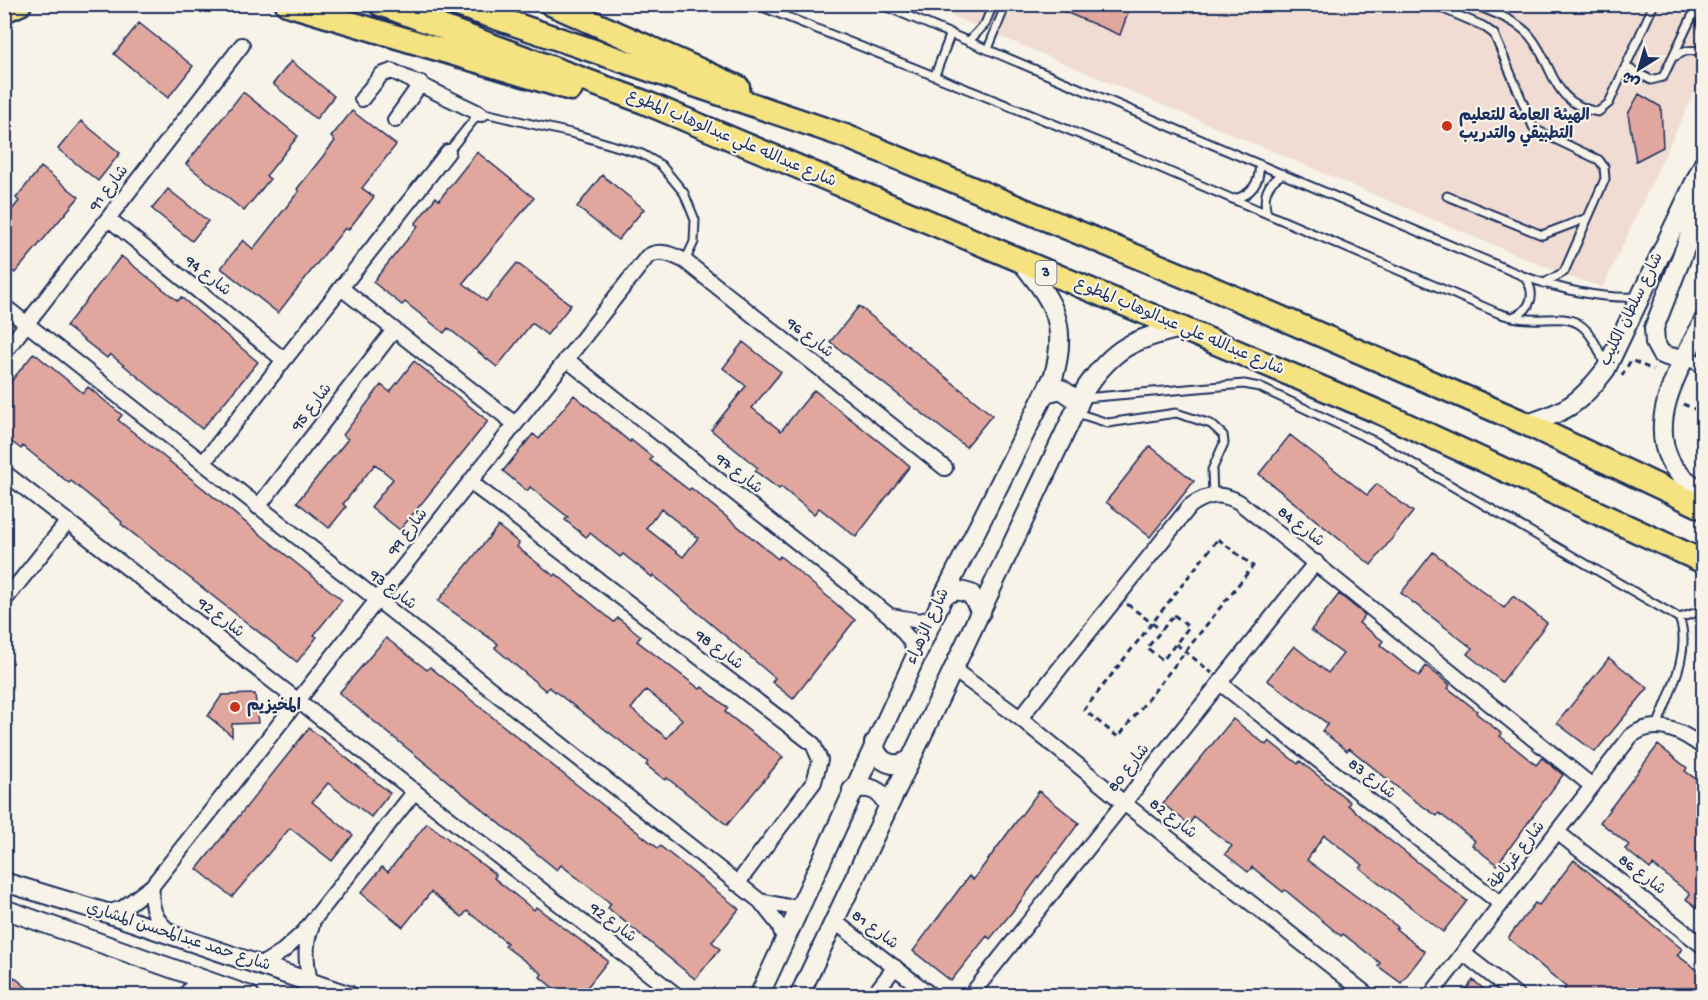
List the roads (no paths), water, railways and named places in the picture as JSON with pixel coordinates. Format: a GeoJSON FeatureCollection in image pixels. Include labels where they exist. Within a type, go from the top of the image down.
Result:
{"type":"FeatureCollection","features":[{"type":"Feature","properties":{"kind":"main road"},"geometry":{"type":"LineString","coordinates":[[4,11],[20,4]]}},
{"type":"Feature","properties":{"kind":"main road"},"geometry":{"type":"LineString","coordinates":[[287,4],[532,79],[584,92],[644,102]]}},
{"type":"Feature","properties":{"kind":"main road","name":"شارع عبدالله علي عبدالوهاب المطوع"},"geometry":{"type":"LineString","coordinates":[[381,4],[644,102],[1180,328],[1381,413],[1704,562]]}},
{"type":"Feature","properties":{"kind":"main road","name":"شارع عبدالله علي عبدالوهاب المطوع"},"geometry":{"type":"LineString","coordinates":[[455,4],[845,136],[1191,279],[1527,424],[1704,508]]}},
{"type":"Feature","properties":{"kind":"main road"},"geometry":{"type":"LineString","coordinates":[[550,4],[845,136]]}},
{"type":"Feature","properties":{"kind":"street","name":"شارع 91"},"geometry":{"type":"LineString","coordinates":[[4,353],[242,45]]}},
{"type":"Feature","properties":{"kind":"street"},"geometry":{"type":"LineString","coordinates":[[362,99],[381,75],[388,71],[396,71],[482,114]]}},
{"type":"Feature","properties":{"kind":"street"},"geometry":{"type":"LineString","coordinates":[[395,120],[421,83]]}},
{"type":"Feature","properties":{"kind":"street"},"geometry":{"type":"LineString","coordinates":[[203,463],[448,152]]}},
{"type":"Feature","properties":{"kind":"street","name":"شارع سلطان الكليب"},"geometry":{"type":"LineString","coordinates":[[1527,424],[1558,414],[1586,396],[1606,369],[1704,163]]}},
{"type":"Feature","properties":{"kind":"street"},"geometry":{"type":"LineString","coordinates":[[1704,190],[1686,246],[1654,328],[1655,343],[1661,354],[1672,358],[1686,357],[1704,366]]}},
{"type":"Feature","properties":{"kind":"street","name":"شارع 94"},"geometry":{"type":"LineString","coordinates":[[108,219],[284,360]]}},
{"type":"Feature","properties":{"kind":"street","name":"شارع 96"},"geometry":{"type":"LineString","coordinates":[[647,257],[652,253],[662,253],[685,261],[945,468]]}},
{"type":"Feature","properties":{"kind":"street","name":"شارع 99"},"geometry":{"type":"LineString","coordinates":[[107,913],[123,908],[152,886],[647,257]]}},
{"type":"Feature","properties":{"kind":"street","name":"شارع الزهراء"},"geometry":{"type":"LineString","coordinates":[[759,996],[933,617],[1054,375],[1061,352],[1061,329],[1046,293],[1022,263]]}},
{"type":"Feature","properties":{"kind":"street"},"geometry":{"type":"LineString","coordinates":[[340,288],[515,424]]}},
{"type":"Feature","properties":{"kind":"street","name":"شارع 93"},"geometry":{"type":"LineString","coordinates":[[4,306],[760,901],[779,925],[784,939]]}},
{"type":"Feature","properties":{"kind":"street"},"geometry":{"type":"LineString","coordinates":[[1704,320],[1668,397],[1663,418],[1663,441],[1670,462],[1683,478],[1704,493]]}},
{"type":"Feature","properties":{"kind":"street"},"geometry":{"type":"LineString","coordinates":[[799,996],[1080,402],[1102,365],[1117,351],[1132,341],[1180,328]]}},
{"type":"Feature","properties":{"kind":"street","name":"شارع 95"},"geometry":{"type":"LineString","coordinates":[[258,507],[394,330]]}},
{"type":"Feature","properties":{"kind":"street","name":"شارع 97"},"geometry":{"type":"LineString","coordinates":[[566,359],[890,616],[909,639],[916,654]]}},
{"type":"Feature","properties":{"kind":"street"},"geometry":{"type":"LineString","coordinates":[[1045,393],[1061,389],[1080,402]]}},
{"type":"Feature","properties":{"kind":"street","name":"شارع 92"},"geometry":{"type":"LineString","coordinates":[[4,472],[675,994]]}},
{"type":"Feature","properties":{"kind":"street","name":"شارع 98"},"geometry":{"type":"LineString","coordinates":[[470,482],[813,744],[820,760],[814,782],[736,884]]}},
{"type":"Feature","properties":{"kind":"street"},"geometry":{"type":"LineString","coordinates":[[1020,718],[1190,506],[1203,497],[1213,495]]}},
{"type":"Feature","properties":{"kind":"street","name":"شارع 84"},"geometry":{"type":"LineString","coordinates":[[1213,495],[1227,496],[1239,502],[1592,786]]}},
{"type":"Feature","properties":{"kind":"street"},"geometry":{"type":"LineString","coordinates":[[4,601],[68,521]]}},
{"type":"Feature","properties":{"kind":"street","name":"شارع 80"},"geometry":{"type":"LineString","coordinates":[[970,996],[1316,562]]}},
{"type":"Feature","properties":{"kind":"street"},"geometry":{"type":"LineString","coordinates":[[944,595],[957,590],[971,594],[981,612]]}},
{"type":"Feature","properties":{"kind":"street","name":"شارع 97"},"geometry":{"type":"LineString","coordinates":[[890,616],[920,621],[933,617]]}},
{"type":"Feature","properties":{"kind":"street","name":"شارع 82"},"geometry":{"type":"LineString","coordinates":[[954,670],[1020,718],[1369,996]]}},
{"type":"Feature","properties":{"kind":"street","name":"شارع 83"},"geometry":{"type":"LineString","coordinates":[[1220,683],[1501,904]]}},
{"type":"Feature","properties":{"kind":"street"},"geometry":{"type":"LineString","coordinates":[[1657,727],[1679,731],[1704,748]]}},
{"type":"Feature","properties":{"kind":"street","name":"شارع غرناطة"},"geometry":{"type":"LineString","coordinates":[[1430,996],[1631,736],[1639,730],[1657,727]]}},
{"type":"Feature","properties":{"kind":"street"},"geometry":{"type":"LineString","coordinates":[[874,743],[875,750],[884,762],[898,765],[912,759]]}},
{"type":"Feature","properties":{"kind":"street"},"geometry":{"type":"LineString","coordinates":[[852,790],[867,788],[874,790],[881,794],[888,807]]}},
{"type":"Feature","properties":{"kind":"street"},"geometry":{"type":"LineString","coordinates":[[261,965],[283,951],[314,919],[415,791]]}},
{"type":"Feature","properties":{"kind":"street","name":"شارع 86"},"geometry":{"type":"LineString","coordinates":[[1557,832],[1704,947]]}},
{"type":"Feature","properties":{"kind":"street"},"geometry":{"type":"LineString","coordinates":[[152,886],[151,901],[154,915],[163,927],[175,936]]}},
{"type":"Feature","properties":{"kind":"street","name":"شارع حمد عبدالمحسن المشاري"},"geometry":{"type":"LineString","coordinates":[[9,887],[107,913],[350,996]]}},
{"type":"Feature","properties":{"kind":"street","name":"شارع 93"},"geometry":{"type":"LineString","coordinates":[[760,901],[789,907],[800,904]]}},
{"type":"Feature","properties":{"kind":"street","name":"شارع حمد عبدالمحسن المشاري"},"geometry":{"type":"LineString","coordinates":[[7,909],[250,996]]}},
{"type":"Feature","properties":{"kind":"street"},"geometry":{"type":"LineString","coordinates":[[310,982],[306,965],[307,936],[314,919]]}},
{"type":"Feature","properties":{"kind":"street","name":"شارع 81"},"geometry":{"type":"LineString","coordinates":[[834,921],[932,996]]}},
{"type":"Feature","properties":{"kind":"street"},"geometry":{"type":"LineString","coordinates":[[1463,953],[1518,996]]}},
{"type":"Feature","properties":{"kind":"street","name":"شارع 81"},"geometry":{"type":"LineString","coordinates":[[873,996],[895,967]]}},
{"type":"Feature","properties":{"kind":"street"},"geometry":{"type":"LineString","coordinates":[[185,996],[198,978]]}},
{"type":"Feature","properties":{"kind":"lane"},"geometry":{"type":"LineString","coordinates":[[573,4],[594,22]]}},
{"type":"Feature","properties":{"kind":"lane"},"geometry":{"type":"LineString","coordinates":[[755,4],[934,75],[1267,213],[1510,317],[1524,320],[1563,317],[1576,321],[1590,332],[1606,369]]}},
{"type":"Feature","properties":{"kind":"lane"},"geometry":{"type":"LineString","coordinates":[[880,4],[1523,276],[1562,289],[1617,298],[1640,297]]}},
{"type":"Feature","properties":{"kind":"lane"},"geometry":{"type":"LineString","coordinates":[[969,41],[985,24],[993,4]]}},
{"type":"Feature","properties":{"kind":"lane"},"geometry":{"type":"LineString","coordinates":[[988,49],[1005,4]]}},
{"type":"Feature","properties":{"kind":"lane"},"geometry":{"type":"LineString","coordinates":[[1432,4],[1483,26],[1498,39],[1534,129],[1602,163],[1605,179],[1564,272],[1544,283]]}},
{"type":"Feature","properties":{"kind":"lane"},"geometry":{"type":"LineString","coordinates":[[1473,4],[1522,28],[1534,42],[1559,91],[1568,99],[1600,112],[1606,107],[1654,4]]}},
{"type":"Feature","properties":{"kind":"lane"},"geometry":{"type":"LineString","coordinates":[[1626,67],[1651,80],[1658,80],[1667,73],[1697,5]]}},
{"type":"Feature","properties":{"kind":"lane"},"geometry":{"type":"LineString","coordinates":[[1697,5],[1697,15],[1704,30]]}},
{"type":"Feature","properties":{"kind":"lane"},"geometry":{"type":"LineString","coordinates":[[934,75],[951,33]]}},
{"type":"Feature","properties":{"kind":"lane"},"geometry":{"type":"LineString","coordinates":[[1676,56],[1685,51],[1704,50]]}},
{"type":"Feature","properties":{"kind":"lane"},"geometry":{"type":"LineString","coordinates":[[448,152],[482,114],[575,134],[642,154],[661,165],[684,193],[695,220],[694,242],[685,261]]}},
{"type":"Feature","properties":{"kind":"lane"},"geometry":{"type":"LineString","coordinates":[[1233,199],[1244,196],[1252,189],[1259,175],[1259,164]]}},
{"type":"Feature","properties":{"kind":"lane"},"geometry":{"type":"LineString","coordinates":[[1267,213],[1267,190],[1273,181],[1283,174]]}},
{"type":"Feature","properties":{"kind":"lane"},"geometry":{"type":"LineString","coordinates":[[1447,196],[1542,235],[1587,219]]}},
{"type":"Feature","properties":{"kind":"lane"},"geometry":{"type":"LineString","coordinates":[[1510,317],[1524,312],[1532,299],[1530,284],[1523,276]]}},
{"type":"Feature","properties":{"kind":"lane"},"geometry":{"type":"LineString","coordinates":[[1213,495],[1212,470],[1224,443],[1223,435],[1211,424],[1176,413],[1108,423],[1083,416],[1080,402],[1244,384],[1259,387],[1376,442],[1679,618],[1684,630],[1682,653],[1657,727]]}},
{"type":"Feature","properties":{"kind":"lane"},"geometry":{"type":"LineString","coordinates":[[1679,618],[1704,610]]}},
{"type":"Feature","properties":{"kind":"place","name":"الهيئة العامة للتعليم التطبيقي والتدريب"},"geometry":{"type":"Point","coordinates":[1447,126]}},
{"type":"Feature","properties":{"kind":"place","name":"المخيزيم"},"geometry":{"type":"Point","coordinates":[235,707]}}]}
